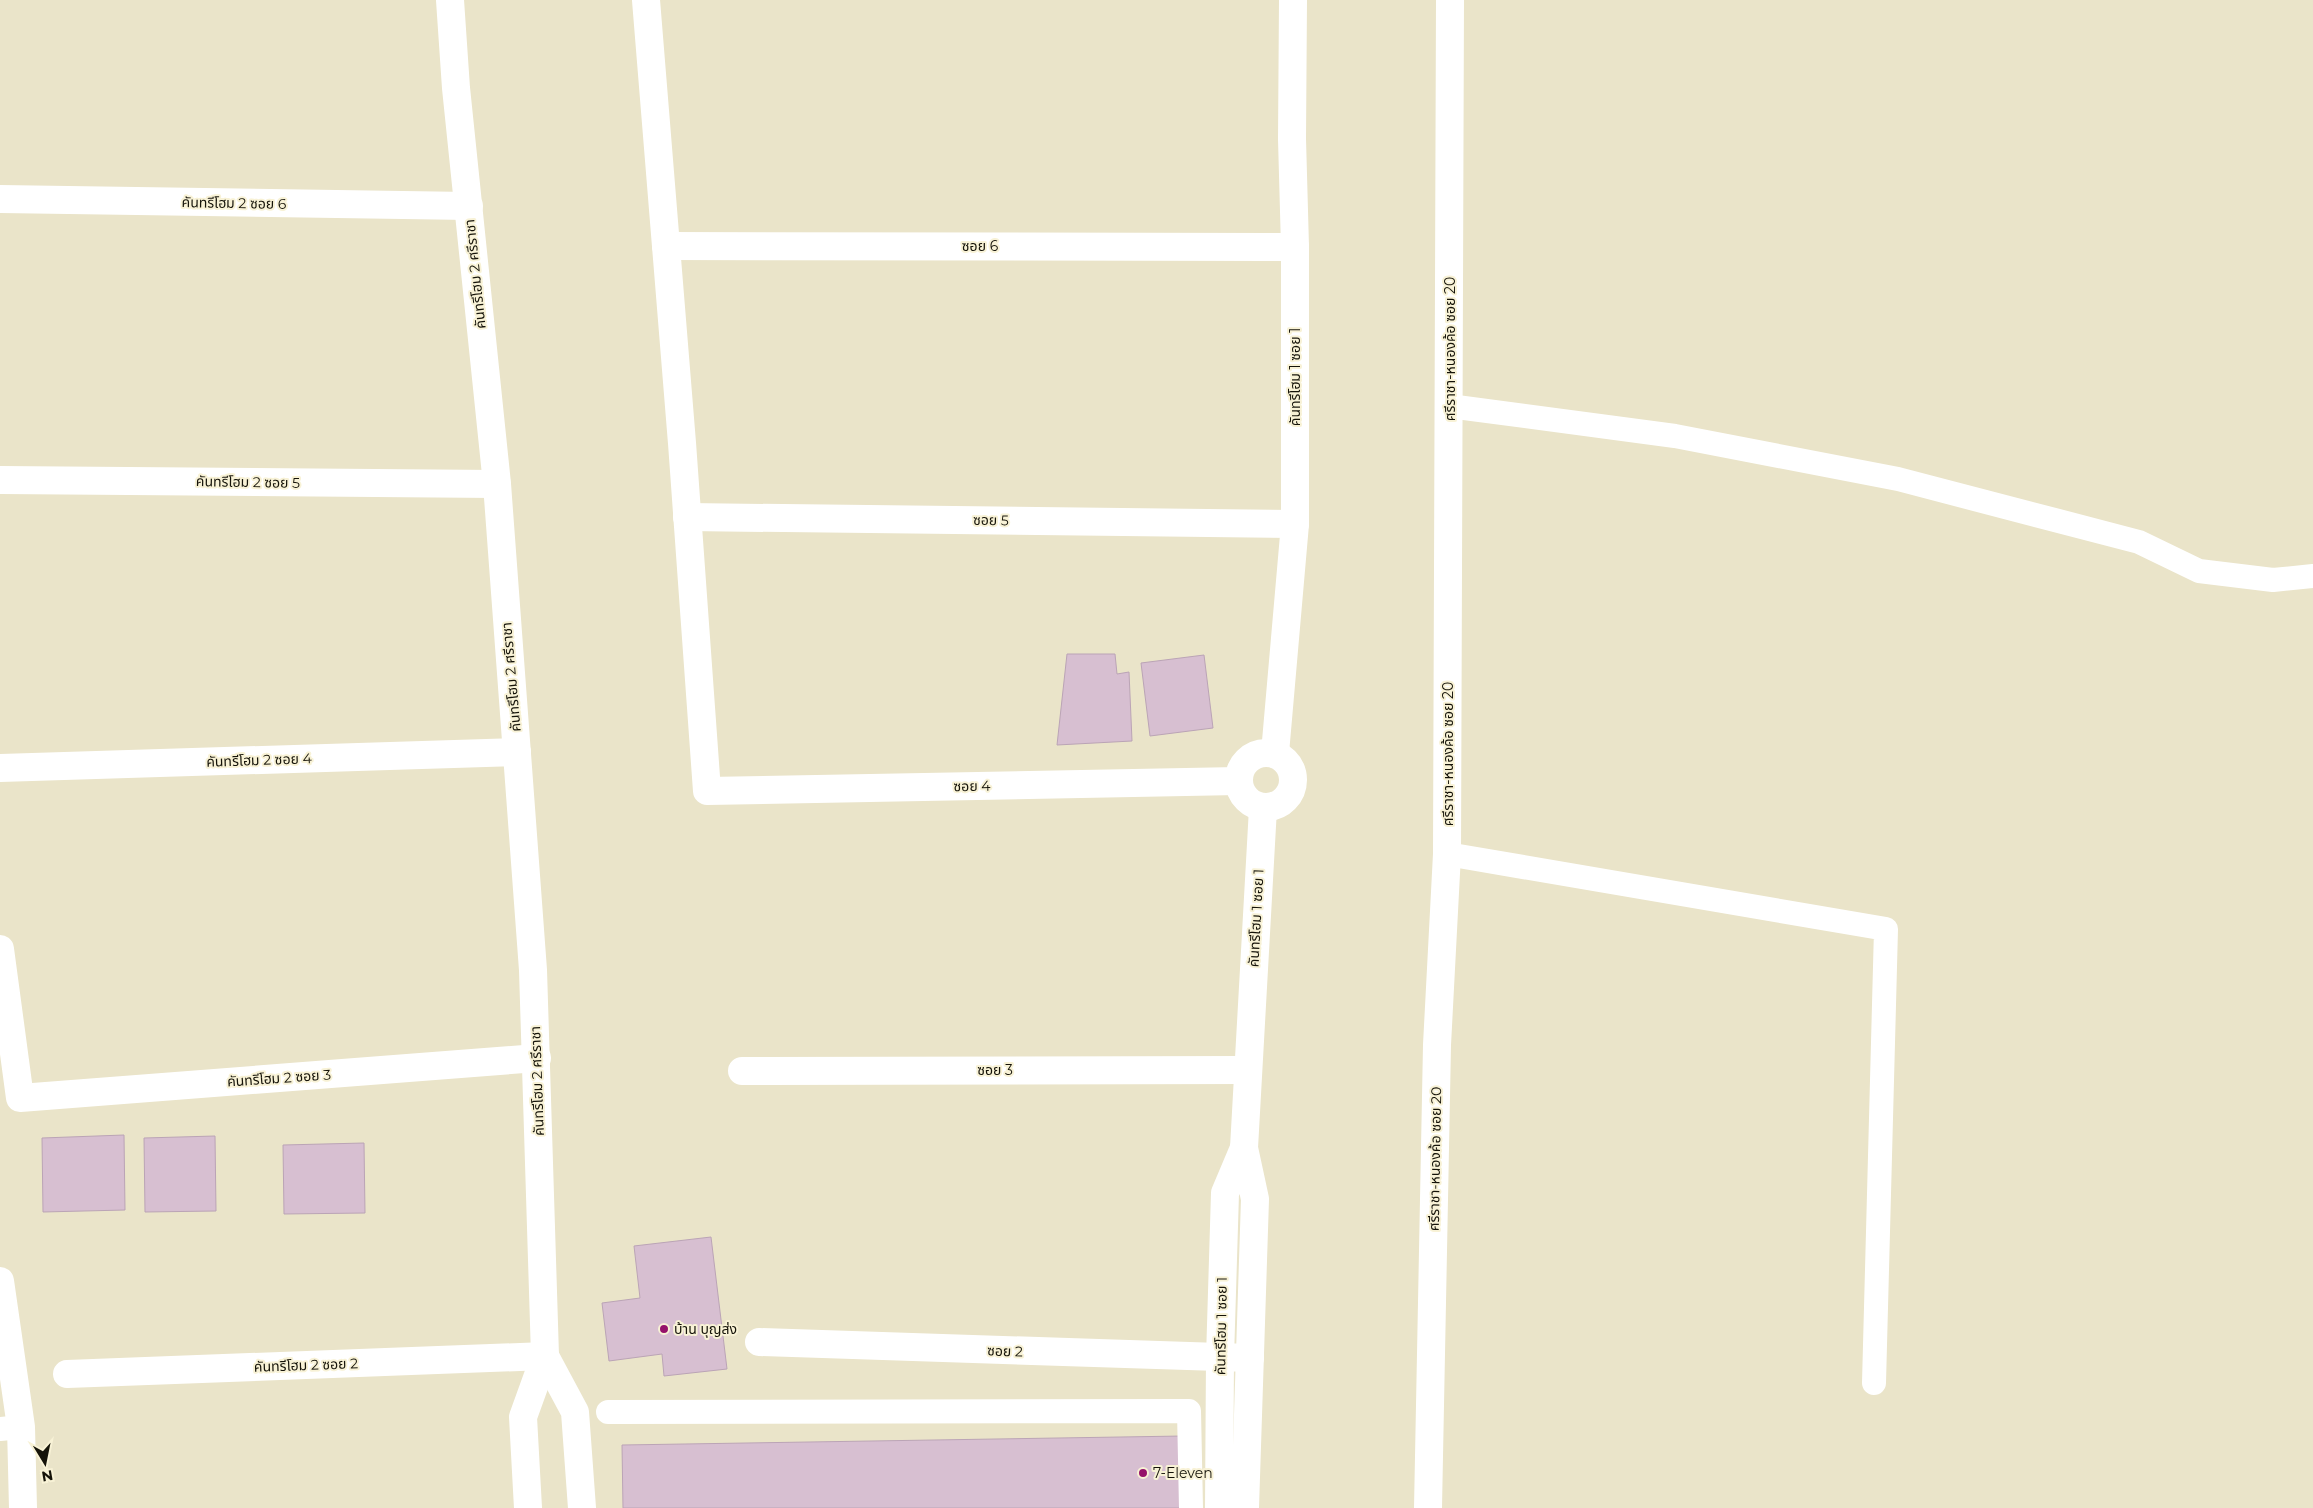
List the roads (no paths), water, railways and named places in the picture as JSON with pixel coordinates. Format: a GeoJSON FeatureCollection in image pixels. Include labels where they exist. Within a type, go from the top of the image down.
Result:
{"type":"FeatureCollection","features":[{"type":"Feature","properties":{"kind":"street","name":"คันทรีโฮม 2 ศรีราชา"},"geometry":{"type":"LineString","coordinates":[[450,0],[456,88],[497,484],[534,970],[545,1356],[523,1417],[528,1508]]}},
{"type":"Feature","properties":{"kind":"street"},"geometry":{"type":"LineString","coordinates":[[646,0],[687,516]]}},
{"type":"Feature","properties":{"kind":"street","name":"คันทรีโฮม 1 ซอย 1"},"geometry":{"type":"LineString","coordinates":[[1275,753],[1295,524],[1295,246],[1292,140],[1293,0]]}},
{"type":"Feature","properties":{"kind":"street","name":"ศรีราชา-หนองค้อ ซอย 20"},"geometry":{"type":"LineString","coordinates":[[1428,1508],[1437,1045],[1447,854],[1450,0]]}},
{"type":"Feature","properties":{"kind":"street","name":"คันทรีโฮม 2 ซอย 6"},"geometry":{"type":"LineString","coordinates":[[0,200],[469,206]]}},
{"type":"Feature","properties":{"kind":"street","name":"ซอย 6"},"geometry":{"type":"LineString","coordinates":[[666,246],[1295,246]]}},
{"type":"Feature","properties":{"kind":"street","name":"คันทรีโฮม 2 ซอย 5"},"geometry":{"type":"LineString","coordinates":[[0,480],[497,484]]}},
{"type":"Feature","properties":{"kind":"street","name":"ซอย 5"},"geometry":{"type":"LineString","coordinates":[[687,516],[1295,524]]}},
{"type":"Feature","properties":{"kind":"street","name":"ซอย 4"},"geometry":{"type":"LineString","coordinates":[[687,516],[707,791],[1238,781]]}},
{"type":"Feature","properties":{"kind":"street","name":"คันทรีโฮม 2 ซอย 4"},"geometry":{"type":"LineString","coordinates":[[0,768],[518,752]]}},
{"type":"Feature","properties":{"kind":"street"},"geometry":{"type":"LineString","coordinates":[[1261,752],[1275,753],[1286,761],[1292,772],[1293,786],[1287,798],[1276,806],[1263,808],[1250,803],[1241,794],[1238,781],[1240,768],[1249,758],[1261,752]]}},
{"type":"Feature","properties":{"kind":"street","name":"คันทรีโฮม 1 ซอย 1"},"geometry":{"type":"LineString","coordinates":[[1245,1508],[1255,1199],[1244,1148],[1263,808]]}},
{"type":"Feature","properties":{"kind":"street","name":"คันทรีโฮม 2 ซอย 3"},"geometry":{"type":"LineString","coordinates":[[0,949],[20,1098],[537,1058]]}},
{"type":"Feature","properties":{"kind":"street","name":"ซอย 3"},"geometry":{"type":"LineString","coordinates":[[742,1071],[1247,1070]]}},
{"type":"Feature","properties":{"kind":"street","name":"คันทรีโฮม 1 ซอย 1"},"geometry":{"type":"LineString","coordinates":[[1220,1508],[1220,1358],[1225,1193],[1244,1148]]}},
{"type":"Feature","properties":{"kind":"street"},"geometry":{"type":"LineString","coordinates":[[0,1282],[10,1428],[23,1508]]}},
{"type":"Feature","properties":{"kind":"street","name":"ซอย 2"},"geometry":{"type":"LineString","coordinates":[[759,1342],[1250,1358]]}},
{"type":"Feature","properties":{"kind":"street","name":"คันทรีโฮม 2 ศรีราชา"},"geometry":{"type":"LineString","coordinates":[[545,1356],[575,1412],[582,1508]]}},
{"type":"Feature","properties":{"kind":"street","name":"คันทรีโฮม 2 ซอย 2"},"geometry":{"type":"LineString","coordinates":[[67,1374],[545,1356]]}},
{"type":"Feature","properties":{"kind":"lane"},"geometry":{"type":"LineString","coordinates":[[1449,406],[1675,436],[1898,479],[2139,542],[2199,572],[2273,580],[2313,576]]}},
{"type":"Feature","properties":{"kind":"lane"},"geometry":{"type":"LineString","coordinates":[[1447,854],[1886,929],[1874,1383]]}},
{"type":"Feature","properties":{"kind":"lane"},"geometry":{"type":"LineString","coordinates":[[608,1412],[1189,1411],[1191,1508]]}},
{"type":"Feature","properties":{"kind":"place","name":"บ้าน บุญส่ง"},"geometry":{"type":"Point","coordinates":[664,1329]}},
{"type":"Feature","properties":{"kind":"place","name":"7-Eleven"},"geometry":{"type":"Point","coordinates":[1143,1473]}}]}
